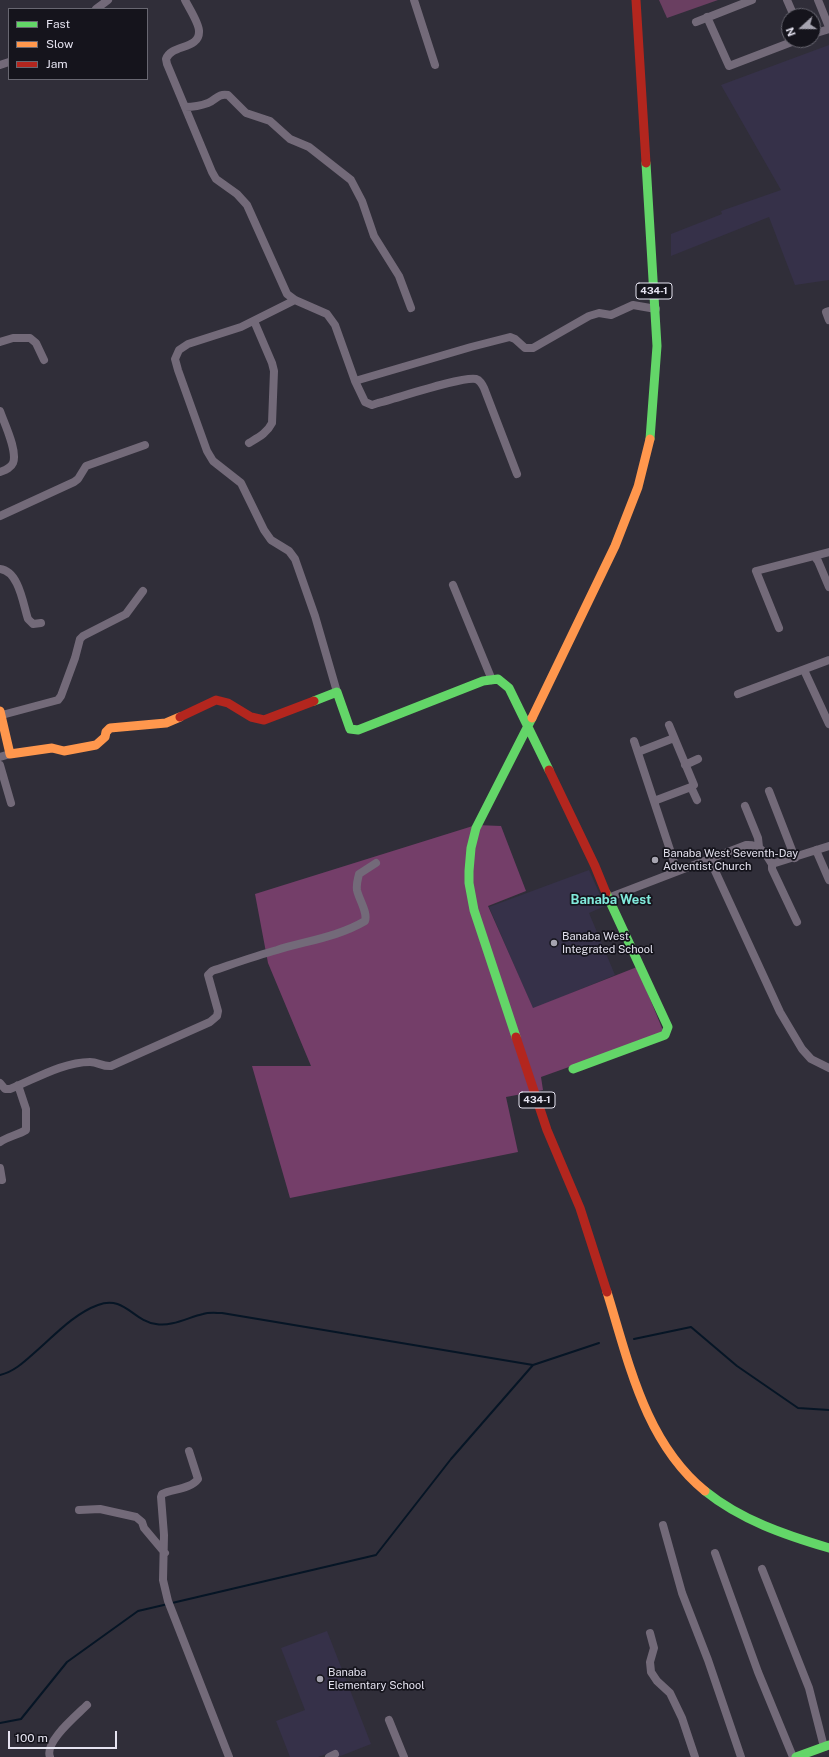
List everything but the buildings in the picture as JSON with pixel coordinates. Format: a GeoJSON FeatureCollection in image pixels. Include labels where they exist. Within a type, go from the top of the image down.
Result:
{"type":"FeatureCollection","features":[{"type":"Feature","properties":{"kind":"main road","name":"434-1"},"geometry":{"type":"LineString","coordinates":[[636,0],[658,346],[651,434],[638,487],[615,546],[528,726],[476,828],[469,859],[468,883],[470,897],[547,1130],[572,1186],[583,1216],[636,1388],[651,1425],[664,1447],[682,1470],[700,1487],[721,1503],[762,1526],[784,1535],[829,1548]]}},
{"type":"Feature","properties":{"kind":"main road"},"geometry":{"type":"LineString","coordinates":[[1,713],[10,754],[52,748],[64,751],[96,745],[105,737],[106,732],[110,728],[166,724],[216,700],[223,700],[255,720],[264,720],[337,692],[350,729],[358,730],[483,681],[498,679],[509,688],[528,726],[596,866],[608,898],[668,1027],[668,1032],[665,1035],[574,1069]]}},
{"type":"Feature","properties":{"kind":"main road"},"geometry":{"type":"LineString","coordinates":[[796,1757],[827,1746]]}},
{"type":"Feature","properties":{"kind":"street"},"geometry":{"type":"LineString","coordinates":[[97,8],[108,0]]}},
{"type":"Feature","properties":{"kind":"street"},"geometry":{"type":"LineString","coordinates":[[185,0],[200,30],[199,37],[195,42],[171,52],[166,59],[167,64],[216,179],[237,194],[248,205],[287,294],[295,300],[327,314],[335,325],[355,381],[365,402],[372,404],[454,382],[474,378],[479,380],[484,388],[517,474]]}},
{"type":"Feature","properties":{"kind":"street"},"geometry":{"type":"LineString","coordinates":[[414,0],[436,65]]}},
{"type":"Feature","properties":{"kind":"street"},"geometry":{"type":"LineString","coordinates":[[696,22],[752,0]]}},
{"type":"Feature","properties":{"kind":"street"},"geometry":{"type":"LineString","coordinates":[[818,0],[829,28]]}},
{"type":"Feature","properties":{"kind":"street"},"geometry":{"type":"LineString","coordinates":[[707,18],[729,66],[781,46]]}},
{"type":"Feature","properties":{"kind":"street"},"geometry":{"type":"LineString","coordinates":[[185,107],[200,106],[210,102],[219,95],[228,95],[246,113],[270,121],[290,139],[309,147],[351,180],[362,201],[374,236],[399,276],[411,308]]}},
{"type":"Feature","properties":{"kind":"street"},"geometry":{"type":"LineString","coordinates":[[295,300],[241,327],[188,344],[179,350],[175,359],[207,451],[213,461],[241,483],[264,530],[271,540],[289,551],[295,559],[315,616],[337,692]]}},
{"type":"Feature","properties":{"kind":"street"},"geometry":{"type":"LineString","coordinates":[[355,381],[510,337],[515,339],[525,348],[533,348],[589,316],[599,313],[612,315],[633,305],[656,308]]}},
{"type":"Feature","properties":{"kind":"street"},"geometry":{"type":"LineString","coordinates":[[829,311],[826,312],[829,320]]}},
{"type":"Feature","properties":{"kind":"street"},"geometry":{"type":"LineString","coordinates":[[249,443],[261,436],[269,429],[272,423],[274,372],[272,363],[254,321]]}},
{"type":"Feature","properties":{"kind":"street"},"geometry":{"type":"LineString","coordinates":[[0,342],[13,338],[30,338],[36,343],[44,360]]}},
{"type":"Feature","properties":{"kind":"street"},"geometry":{"type":"LineString","coordinates":[[0,411],[12,444],[14,460],[10,467],[0,472]]}},
{"type":"Feature","properties":{"kind":"street"},"geometry":{"type":"LineString","coordinates":[[0,516],[74,482],[78,479],[86,466],[145,445]]}},
{"type":"Feature","properties":{"kind":"street"},"geometry":{"type":"LineString","coordinates":[[778,628],[756,571],[815,557],[829,552]]}},
{"type":"Feature","properties":{"kind":"street"},"geometry":{"type":"LineString","coordinates":[[815,557],[818,560],[829,587]]}},
{"type":"Feature","properties":{"kind":"street"},"geometry":{"type":"LineString","coordinates":[[0,569],[6,569],[13,576],[28,619],[33,624],[41,623]]}},
{"type":"Feature","properties":{"kind":"street"},"geometry":{"type":"LineString","coordinates":[[453,585],[492,680]]}},
{"type":"Feature","properties":{"kind":"street"},"geometry":{"type":"LineString","coordinates":[[1,713],[58,700],[61,696],[75,658],[80,639],[83,636],[126,614],[143,591]]}},
{"type":"Feature","properties":{"kind":"street"},"geometry":{"type":"LineString","coordinates":[[738,694],[829,660]]}},
{"type":"Feature","properties":{"kind":"street"},"geometry":{"type":"LineString","coordinates":[[804,670],[829,724]]}},
{"type":"Feature","properties":{"kind":"street"},"geometry":{"type":"LineString","coordinates":[[669,725],[694,785],[692,787],[697,800]]}},
{"type":"Feature","properties":{"kind":"street"},"geometry":{"type":"LineString","coordinates":[[638,752],[674,738]]}},
{"type":"Feature","properties":{"kind":"street"},"geometry":{"type":"LineString","coordinates":[[634,741],[677,871]]}},
{"type":"Feature","properties":{"kind":"street"},"geometry":{"type":"LineString","coordinates":[[0,757],[10,754]]}},
{"type":"Feature","properties":{"kind":"street"},"geometry":{"type":"LineString","coordinates":[[685,764],[698,759]]}},
{"type":"Feature","properties":{"kind":"street"},"geometry":{"type":"LineString","coordinates":[[0,765],[11,803]]}},
{"type":"Feature","properties":{"kind":"street"},"geometry":{"type":"LineString","coordinates":[[654,801],[692,787]]}},
{"type":"Feature","properties":{"kind":"street"},"geometry":{"type":"LineString","coordinates":[[769,790],[795,858]]}},
{"type":"Feature","properties":{"kind":"street"},"geometry":{"type":"LineString","coordinates":[[745,806],[758,838],[759,847],[772,864],[775,875],[797,922]]}},
{"type":"Feature","properties":{"kind":"street"},"geometry":{"type":"LineString","coordinates":[[608,898],[746,845],[754,845],[759,847]]}},
{"type":"Feature","properties":{"kind":"street"},"geometry":{"type":"LineString","coordinates":[[772,864],[795,858],[829,846]]}},
{"type":"Feature","properties":{"kind":"street"},"geometry":{"type":"LineString","coordinates":[[816,850],[829,880]]}},
{"type":"Feature","properties":{"kind":"street"},"geometry":{"type":"LineString","coordinates":[[710,860],[780,1012],[802,1050],[811,1059],[827,1065]]}},
{"type":"Feature","properties":{"kind":"street"},"geometry":{"type":"LineString","coordinates":[[0,1083],[5,1089],[60,1068],[77,1064],[92,1062],[104,1066],[111,1066],[210,1022],[217,1016],[218,1011],[208,981],[208,975],[212,971],[275,950],[336,934],[351,929],[365,921],[366,918],[357,890],[357,881],[359,874],[376,863]]}},
{"type":"Feature","properties":{"kind":"street"},"geometry":{"type":"LineString","coordinates":[[0,1142],[9,1136],[20,1134],[26,1130],[26,1109],[18,1085]]}},
{"type":"Feature","properties":{"kind":"street"},"geometry":{"type":"LineString","coordinates":[[0,1168],[2,1180]]}},
{"type":"Feature","properties":{"kind":"street"},"geometry":{"type":"LineString","coordinates":[[189,1450],[198,1479],[192,1484],[168,1491],[162,1494],[161,1497],[164,1514],[163,1580],[168,1601],[230,1757]]}},
{"type":"Feature","properties":{"kind":"street"},"geometry":{"type":"LineString","coordinates":[[79,1510],[100,1509],[136,1518],[142,1522],[164,1553]]}},
{"type":"Feature","properties":{"kind":"street"},"geometry":{"type":"LineString","coordinates":[[663,1525],[682,1593],[708,1660],[741,1757]]}},
{"type":"Feature","properties":{"kind":"street"},"geometry":{"type":"LineString","coordinates":[[716,1553],[758,1672],[793,1757]]}},
{"type":"Feature","properties":{"kind":"street"},"geometry":{"type":"LineString","coordinates":[[762,1569],[808,1688],[827,1746]]}},
{"type":"Feature","properties":{"kind":"street"},"geometry":{"type":"LineString","coordinates":[[650,1633],[654,1648],[650,1662],[651,1672],[657,1681],[670,1693],[682,1718],[695,1757]]}},
{"type":"Feature","properties":{"kind":"street"},"geometry":{"type":"LineString","coordinates":[[50,1757],[49,1749],[54,1740],[87,1705]]}},
{"type":"Feature","properties":{"kind":"street"},"geometry":{"type":"LineString","coordinates":[[389,1720],[404,1757]]}},
{"type":"Feature","properties":{"kind":"shaded area"},"geometry":{"type":"Polygon","coordinates":[[[659,0],[718,0],[667,18],[659,0]]]}},
{"type":"Feature","properties":{"kind":"shaded area"},"geometry":{"type":"Polygon","coordinates":[[[829,45],[829,280],[795,285],[769,217],[671,256],[671,234],[722,214],[721,211],[781,190],[721,85],[829,45]]]}},
{"type":"Feature","properties":{"kind":"shaded area"},"geometry":{"type":"Polygon","coordinates":[[[476,825],[501,826],[526,891],[488,906],[533,1008],[637,967],[664,1033],[541,1077],[543,1090],[506,1097],[518,1152],[290,1198],[252,1066],[311,1066],[268,963],[255,894],[476,825]]]}},
{"type":"Feature","properties":{"kind":"shaded area","name":"Banaba West Integrated School"},"geometry":{"type":"Polygon","coordinates":[[[589,870],[605,906],[589,913],[615,975],[533,1009],[489,907],[589,870]]]}},
{"type":"Feature","properties":{"kind":"shaded area","name":"Banaba Elementary School"},"geometry":{"type":"Polygon","coordinates":[[[327,1631],[371,1744],[338,1757],[334,1757],[332,1752],[318,1757],[290,1757],[276,1721],[305,1710],[281,1648],[327,1631]]]}},
{"type":"Feature","properties":{"kind":"waterway"},"geometry":{"type":"LineString","coordinates":[[0,1375],[9,1372],[22,1364],[64,1326],[80,1314],[98,1305],[107,1303],[115,1303],[148,1322],[162,1325],[174,1323],[205,1313],[222,1313],[533,1365],[599,1343]]}},
{"type":"Feature","properties":{"kind":"waterway"},"geometry":{"type":"LineString","coordinates":[[634,1339],[691,1327],[737,1366],[798,1408],[829,1410]]}},
{"type":"Feature","properties":{"kind":"waterway"},"geometry":{"type":"LineString","coordinates":[[172,1603],[376,1555],[451,1459],[533,1365]]}},
{"type":"Feature","properties":{"kind":"waterway"},"geometry":{"type":"LineString","coordinates":[[0,1723],[21,1719],[67,1662],[138,1611],[168,1604]]}},
{"type":"Feature","properties":{"kind":"traffic: fast"},"geometry":{"type":"LineString","coordinates":[[646,163],[657,346],[650,439]]}},
{"type":"Feature","properties":{"kind":"traffic: fast"},"geometry":{"type":"LineString","coordinates":[[314,701],[337,692],[350,729],[358,730],[483,681],[498,679],[509,688],[549,770]]}},
{"type":"Feature","properties":{"kind":"traffic: fast"},"geometry":{"type":"LineString","coordinates":[[516,1037],[474,910],[469,883],[469,871],[471,848],[476,828],[532,718]]}},
{"type":"Feature","properties":{"kind":"traffic: fast"},"geometry":{"type":"LineString","coordinates":[[573,1069],[665,1035],[668,1027],[606,893]]}},
{"type":"Feature","properties":{"kind":"traffic: fast"},"geometry":{"type":"LineString","coordinates":[[705,1491],[733,1510],[764,1526],[829,1548]]}},
{"type":"Feature","properties":{"kind":"traffic: fast"},"geometry":{"type":"LineString","coordinates":[[796,1757],[829,1745]]}},
{"type":"Feature","properties":{"kind":"traffic: slow"},"geometry":{"type":"LineString","coordinates":[[532,718],[615,546],[638,487],[650,439]]}},
{"type":"Feature","properties":{"kind":"traffic: slow"},"geometry":{"type":"LineString","coordinates":[[0,711],[10,754],[52,748],[64,751],[96,745],[105,737],[106,732],[110,728],[166,723],[180,717]]}},
{"type":"Feature","properties":{"kind":"traffic: slow"},"geometry":{"type":"LineString","coordinates":[[607,1292],[632,1373],[653,1425],[667,1449],[684,1471],[705,1491]]}},
{"type":"Feature","properties":{"kind":"traffic: jam"},"geometry":{"type":"LineString","coordinates":[[636,0],[646,163]]}},
{"type":"Feature","properties":{"kind":"traffic: jam"},"geometry":{"type":"LineString","coordinates":[[180,717],[216,700],[228,703],[251,717],[264,720],[314,701]]}},
{"type":"Feature","properties":{"kind":"traffic: jam"},"geometry":{"type":"LineString","coordinates":[[549,770],[595,866],[606,893]]}},
{"type":"Feature","properties":{"kind":"traffic: jam"},"geometry":{"type":"LineString","coordinates":[[516,1037],[547,1130],[580,1208],[607,1292]]}},
{"type":"Feature","properties":{"kind":"place","name":"Banaba West Seventh-Day Adventist Church"},"geometry":{"type":"Point","coordinates":[655,860]}},
{"type":"Feature","properties":{"kind":"place","name":"Banaba West Integrated School"},"geometry":{"type":"Point","coordinates":[554,943]}},
{"type":"Feature","properties":{"kind":"place","name":"Banaba Elementary School"},"geometry":{"type":"Point","coordinates":[320,1679]}},
{"type":"Feature","properties":{"kind":"district","name":"Banaba West"},"geometry":{"type":"Point","coordinates":[611,900]}}]}
